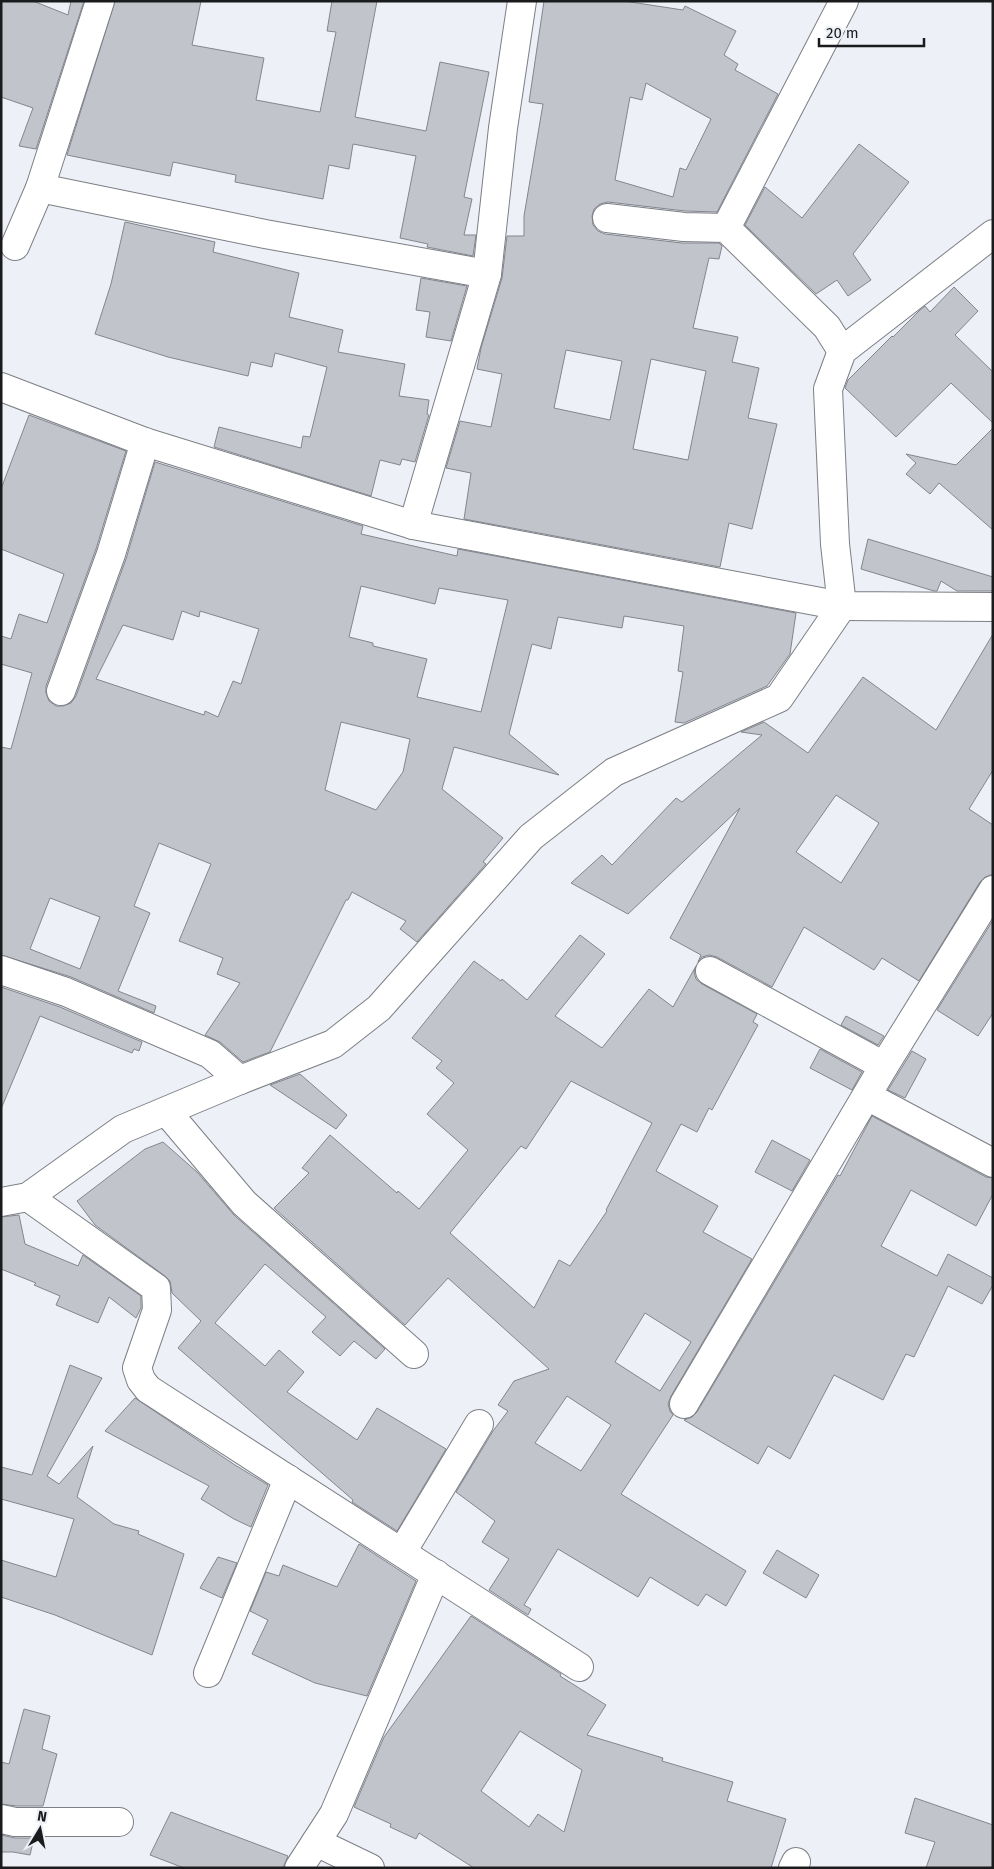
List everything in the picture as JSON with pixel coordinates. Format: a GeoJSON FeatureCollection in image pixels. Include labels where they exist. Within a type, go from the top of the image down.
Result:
{"type":"FeatureCollection","features":[{"type":"Feature","properties":{"kind":"street"},"geometry":{"type":"LineString","coordinates":[[15,246],[40,188],[100,1]]}},
{"type":"Feature","properties":{"kind":"street"},"geometry":{"type":"LineString","coordinates":[[413,525],[487,274],[503,128],[522,1]]}},
{"type":"Feature","properties":{"kind":"street"},"geometry":{"type":"LineString","coordinates":[[726,228],[844,1]]}},
{"type":"Feature","properties":{"kind":"street"},"geometry":{"type":"LineString","coordinates":[[40,188],[265,234],[487,274]]}},
{"type":"Feature","properties":{"kind":"street"},"geometry":{"type":"LineString","coordinates":[[607,218],[684,227],[726,228],[827,327],[842,350]]}},
{"type":"Feature","properties":{"kind":"street"},"geometry":{"type":"LineString","coordinates":[[1,1202],[28,1197],[123,1129],[240,1080],[333,1044],[379,1008],[531,837],[614,772],[779,698],[842,606],[835,544],[828,389],[842,350],[993,234]]}},
{"type":"Feature","properties":{"kind":"street"},"geometry":{"type":"LineString","coordinates":[[1,387],[145,442],[413,525],[842,606],[993,607]]}},
{"type":"Feature","properties":{"kind":"street"},"geometry":{"type":"LineString","coordinates":[[61,691],[111,554],[145,442]]}},
{"type":"Feature","properties":{"kind":"street"},"geometry":{"type":"LineString","coordinates":[[684,1404],[884,1066],[993,890]]}},
{"type":"Feature","properties":{"kind":"street"},"geometry":{"type":"LineString","coordinates":[[1,970],[66,992],[210,1054],[240,1080]]}},
{"type":"Feature","properties":{"kind":"street"},"geometry":{"type":"LineString","coordinates":[[710,971],[884,1066]]}},
{"type":"Feature","properties":{"kind":"street"},"geometry":{"type":"LineString","coordinates":[[867,1096],[993,1163]]}},
{"type":"Feature","properties":{"kind":"street"},"geometry":{"type":"LineString","coordinates":[[167,1112],[244,1203],[414,1354]]}},
{"type":"Feature","properties":{"kind":"street"},"geometry":{"type":"LineString","coordinates":[[28,1197],[156,1288],[157,1310],[136,1368],[141,1380],[148,1389],[579,1667]]}},
{"type":"Feature","properties":{"kind":"street"},"geometry":{"type":"LineString","coordinates":[[402,1552],[479,1424]]}},
{"type":"Feature","properties":{"kind":"street"},"geometry":{"type":"LineString","coordinates":[[208,1673],[288,1479]]}},
{"type":"Feature","properties":{"kind":"street"},"geometry":{"type":"LineString","coordinates":[[299,1868],[334,1814],[436,1574]]}},
{"type":"Feature","properties":{"kind":"street"},"geometry":{"type":"LineString","coordinates":[[1,1819],[15,1822],[120,1822]]}},
{"type":"Feature","properties":{"kind":"street"},"geometry":{"type":"LineString","coordinates":[[316,1842],[370,1868]]}},
{"type":"Feature","properties":{"kind":"building"},"geometry":{"type":"Polygon","coordinates":[[[1,1],[33,1],[68,15],[71,1],[84,1],[36,149],[19,146],[33,108],[1,97],[1,1]]]}},
{"type":"Feature","properties":{"kind":"building"},"geometry":{"type":"Polygon","coordinates":[[[115,1],[201,1],[192,45],[264,58],[256,100],[320,112],[336,32],[327,31],[332,1],[377,1],[355,117],[426,131],[440,62],[489,72],[464,197],[472,199],[464,235],[476,235],[473,256],[427,247],[428,244],[400,238],[416,156],[353,144],[349,169],[329,165],[323,199],[235,182],[236,175],[173,162],[170,176],[67,155],[115,1]]]}},
{"type":"Feature","properties":{"kind":"building"},"geometry":{"type":"Polygon","coordinates":[[[544,1],[624,1],[683,10],[685,6],[736,31],[724,55],[738,64],[735,70],[778,94],[717,212],[685,211],[608,202],[600,204],[594,209],[592,216],[593,225],[598,231],[605,234],[682,243],[719,243],[722,246],[719,259],[709,258],[693,328],[738,337],[732,362],[759,368],[748,418],[777,424],[752,529],[729,523],[720,567],[464,519],[471,473],[446,468],[460,421],[491,427],[502,374],[477,369],[481,348],[502,278],[507,236],[524,236],[524,216],[543,104],[529,102],[544,1]],[[646,83],[642,100],[630,97],[615,180],[673,197],[680,168],[686,170],[711,119],[646,83]],[[566,350],[554,408],[610,420],[622,361],[566,350]],[[651,359],[633,449],[688,460],[706,371],[651,359]]]}},
{"type":"Feature","properties":{"kind":"building"},"geometry":{"type":"Polygon","coordinates":[[[859,144],[909,182],[853,254],[871,280],[848,296],[837,280],[816,294],[745,225],[765,187],[802,218],[859,144]]]}},
{"type":"Feature","properties":{"kind":"building"},"geometry":{"type":"Polygon","coordinates":[[[125,222],[215,242],[213,252],[299,273],[289,317],[343,330],[338,352],[405,364],[399,396],[429,400],[427,414],[429,415],[415,462],[402,459],[400,465],[380,460],[371,496],[214,447],[219,427],[301,448],[303,436],[310,437],[327,367],[275,353],[272,367],[251,362],[248,376],[168,357],[95,334],[111,284],[125,222]]]}},
{"type":"Feature","properties":{"kind":"building"},"geometry":{"type":"Polygon","coordinates":[[[421,278],[467,286],[451,341],[426,337],[430,312],[416,310],[421,278]]]}},
{"type":"Feature","properties":{"kind":"building"},"geometry":{"type":"Polygon","coordinates":[[[954,287],[978,311],[955,335],[993,372],[993,423],[951,383],[896,437],[845,388],[848,380],[919,311],[925,306],[930,312],[954,287]]]}},
{"type":"Feature","properties":{"kind":"building"},"geometry":{"type":"Polygon","coordinates":[[[29,415],[126,451],[96,549],[46,686],[49,701],[56,706],[71,703],[76,696],[126,559],[155,462],[363,526],[361,534],[457,556],[458,549],[796,613],[790,654],[767,686],[684,723],[675,722],[683,672],[678,671],[684,626],[624,616],[622,628],[558,617],[551,649],[532,644],[509,734],[559,775],[454,747],[442,789],[503,838],[483,862],[486,864],[417,942],[400,929],[406,921],[352,892],[348,900],[346,900],[270,1052],[243,1062],[220,1042],[205,1035],[240,983],[217,974],[223,958],[179,941],[211,864],[159,843],[134,906],[150,913],[118,991],[156,1006],[154,1013],[71,977],[1,955],[1,747],[11,749],[32,673],[1,664],[1,636],[11,639],[19,614],[47,623],[64,574],[1,549],[1,489],[29,415]],[[361,586],[349,637],[373,643],[373,646],[427,659],[417,697],[481,712],[508,600],[439,588],[435,604],[361,586]],[[182,611],[173,640],[123,625],[96,679],[204,715],[205,711],[218,717],[233,681],[241,684],[259,629],[200,611],[199,617],[182,611]],[[341,722],[325,790],[376,810],[403,772],[410,739],[341,722]],[[50,898],[30,949],[80,969],[100,917],[50,898]]]}},
{"type":"Feature","properties":{"kind":"building"},"geometry":{"type":"Polygon","coordinates":[[[993,428],[993,530],[939,483],[930,494],[906,474],[916,463],[906,454],[956,465],[993,428]]]}},
{"type":"Feature","properties":{"kind":"building"},"geometry":{"type":"Polygon","coordinates":[[[868,539],[993,577],[993,591],[957,591],[941,581],[937,591],[934,591],[861,569],[868,539]]]}},
{"type":"Feature","properties":{"kind":"building"},"geometry":{"type":"Polygon","coordinates":[[[993,634],[993,770],[969,809],[993,825],[993,874],[985,877],[980,882],[919,981],[882,958],[874,970],[804,927],[772,987],[717,957],[709,955],[702,957],[698,962],[701,955],[670,938],[740,808],[628,914],[571,883],[602,855],[612,865],[676,798],[682,802],[762,735],[741,732],[764,722],[808,753],[863,677],[936,730],[993,634]],[[836,795],[796,852],[841,883],[879,823],[836,795]]]}},
{"type":"Feature","properties":{"kind":"building"},"geometry":{"type":"Polygon","coordinates":[[[993,920],[993,1013],[978,1036],[937,1010],[993,920]]]}},
{"type":"Feature","properties":{"kind":"building"},"geometry":{"type":"Polygon","coordinates":[[[580,935],[605,954],[555,1016],[602,1048],[649,989],[673,1007],[696,966],[694,972],[696,979],[702,984],[757,1014],[753,1022],[758,1025],[712,1110],[709,1108],[697,1132],[681,1124],[656,1171],[718,1206],[703,1232],[752,1259],[671,1396],[668,1404],[673,1415],[621,1494],[746,1571],[726,1606],[706,1594],[698,1606],[650,1577],[638,1597],[558,1549],[524,1605],[531,1609],[528,1615],[489,1590],[509,1559],[482,1542],[495,1521],[456,1492],[493,1431],[508,1411],[498,1405],[514,1381],[549,1369],[448,1278],[405,1325],[274,1208],[309,1173],[302,1168],[330,1135],[397,1193],[398,1191],[419,1209],[468,1150],[427,1114],[454,1083],[436,1068],[442,1061],[412,1038],[474,961],[501,981],[502,979],[527,1000],[580,935]],[[571,1081],[526,1149],[521,1146],[450,1233],[534,1308],[559,1260],[570,1266],[607,1211],[652,1123],[571,1081]],[[645,1313],[615,1362],[660,1391],[691,1342],[645,1313]],[[567,1396],[535,1443],[581,1471],[611,1425],[567,1396]]]}},
{"type":"Feature","properties":{"kind":"building"},"geometry":{"type":"Polygon","coordinates":[[[1,987],[60,1007],[142,1042],[139,1051],[134,1049],[132,1053],[40,1016],[1,1109],[1,987]]]}},
{"type":"Feature","properties":{"kind":"building"},"geometry":{"type":"Polygon","coordinates":[[[846,1016],[884,1036],[878,1045],[841,1025],[846,1016]]]}},
{"type":"Feature","properties":{"kind":"building"},"geometry":{"type":"Polygon","coordinates":[[[820,1049],[862,1072],[852,1090],[810,1068],[820,1049]]]}},
{"type":"Feature","properties":{"kind":"building"},"geometry":{"type":"Polygon","coordinates":[[[912,1051],[926,1059],[905,1098],[888,1090],[912,1051]]]}},
{"type":"Feature","properties":{"kind":"building"},"geometry":{"type":"Polygon","coordinates":[[[300,1074],[347,1115],[336,1129],[270,1085],[300,1074]]]}},
{"type":"Feature","properties":{"kind":"building"},"geometry":{"type":"Polygon","coordinates":[[[872,1116],[986,1177],[993,1178],[993,1194],[976,1226],[911,1190],[881,1246],[937,1276],[948,1254],[993,1278],[993,1285],[982,1304],[948,1286],[914,1357],[906,1354],[883,1400],[834,1375],[790,1459],[768,1446],[758,1464],[684,1420],[692,1417],[697,1412],[838,1175],[840,1176],[872,1116]]]}},
{"type":"Feature","properties":{"kind":"building"},"geometry":{"type":"Polygon","coordinates":[[[772,1140],[810,1160],[792,1191],[755,1172],[772,1140]]]}},
{"type":"Feature","properties":{"kind":"building"},"geometry":{"type":"Polygon","coordinates":[[[163,1142],[197,1172],[234,1215],[385,1349],[376,1359],[354,1341],[340,1356],[312,1332],[326,1317],[265,1264],[215,1323],[265,1366],[279,1350],[304,1372],[287,1392],[357,1440],[377,1408],[446,1449],[397,1531],[352,1502],[353,1500],[178,1348],[201,1321],[172,1293],[170,1281],[165,1276],[95,1225],[77,1201],[145,1149],[163,1142]]]}},
{"type":"Feature","properties":{"kind":"building"},"geometry":{"type":"Polygon","coordinates":[[[19,1215],[25,1244],[78,1266],[83,1255],[141,1296],[141,1308],[136,1318],[109,1297],[98,1323],[56,1305],[60,1296],[34,1285],[36,1283],[1,1269],[1,1217],[19,1215]]]}},
{"type":"Feature","properties":{"kind":"building"},"geometry":{"type":"Polygon","coordinates":[[[70,1365],[102,1378],[47,1476],[59,1484],[93,1446],[77,1497],[114,1524],[139,1531],[138,1534],[184,1554],[152,1655],[55,1615],[1,1597],[1,1560],[56,1577],[74,1519],[1,1499],[1,1467],[32,1475],[70,1365]]]}},
{"type":"Feature","properties":{"kind":"building"},"geometry":{"type":"Polygon","coordinates":[[[135,1398],[268,1485],[251,1527],[201,1499],[209,1486],[105,1431],[135,1398]]]}},
{"type":"Feature","properties":{"kind":"building"},"geometry":{"type":"Polygon","coordinates":[[[359,1544],[416,1581],[367,1696],[315,1683],[252,1654],[268,1620],[250,1611],[266,1572],[279,1576],[283,1565],[337,1587],[359,1544]]]}},
{"type":"Feature","properties":{"kind":"building"},"geometry":{"type":"Polygon","coordinates":[[[777,1550],[819,1575],[806,1598],[763,1573],[777,1550]]]}},
{"type":"Feature","properties":{"kind":"building"},"geometry":{"type":"Polygon","coordinates":[[[218,1557],[237,1563],[222,1598],[200,1588],[218,1557]]]}},
{"type":"Feature","properties":{"kind":"building"},"geometry":{"type":"Polygon","coordinates":[[[471,1616],[606,1705],[587,1735],[663,1758],[662,1761],[733,1782],[727,1801],[786,1819],[771,1868],[474,1868],[419,1833],[416,1839],[390,1827],[391,1824],[354,1807],[384,1737],[471,1616]],[[520,1731],[481,1791],[529,1827],[538,1814],[564,1832],[582,1770],[520,1731]]]}},
{"type":"Feature","properties":{"kind":"building"},"geometry":{"type":"Polygon","coordinates":[[[24,1709],[50,1716],[42,1749],[57,1754],[43,1806],[1,1804],[1,1762],[9,1764],[24,1709]]]}},
{"type":"Feature","properties":{"kind":"building"},"geometry":{"type":"Polygon","coordinates":[[[915,1798],[993,1825],[993,1868],[926,1868],[935,1842],[905,1833],[915,1798]]]}},
{"type":"Feature","properties":{"kind":"building"},"geometry":{"type":"Polygon","coordinates":[[[171,1812],[288,1856],[283,1868],[184,1868],[150,1855],[171,1812]]]}},
{"type":"Feature","properties":{"kind":"building"},"geometry":{"type":"Polygon","coordinates":[[[1,1835],[15,1838],[34,1838],[30,1855],[1,1852],[1,1835]]]}}]}
